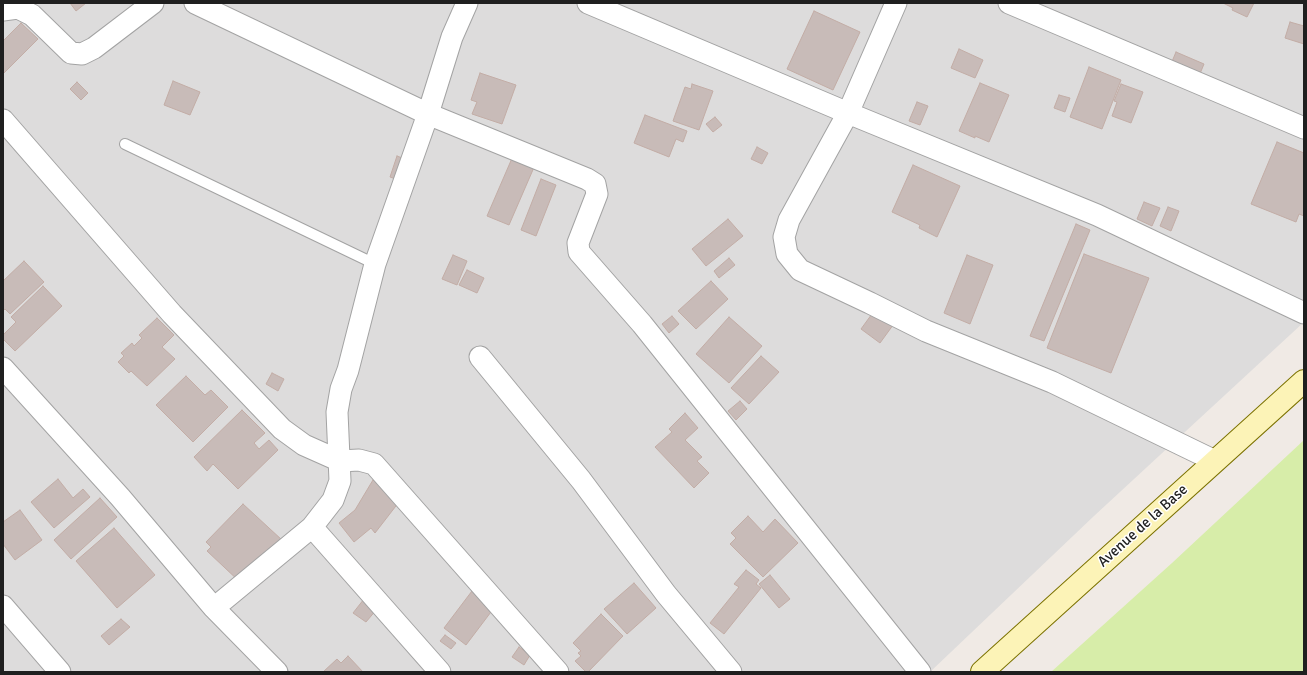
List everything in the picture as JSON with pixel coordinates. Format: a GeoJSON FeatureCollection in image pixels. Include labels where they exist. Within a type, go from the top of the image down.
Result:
{"type":"FeatureCollection","features":[{"type":"Feature","properties":{"kind":"main road","name":"Avenue de la Base"},"geometry":{"type":"LineString","coordinates":[[982,672],[1304,381]]}},
{"type":"Feature","properties":{"kind":"street"},"geometry":{"type":"LineString","coordinates":[[3,10],[18,8],[32,15],[71,53],[82,54],[94,48],[153,3]]}},
{"type":"Feature","properties":{"kind":"street"},"geometry":{"type":"LineString","coordinates":[[195,3],[428,114],[595,184],[597,194],[578,243],[579,252],[642,324],[920,672]]}},
{"type":"Feature","properties":{"kind":"street"},"geometry":{"type":"LineString","coordinates":[[214,608],[312,526],[333,500],[340,481],[337,412],[341,389],[348,370],[375,264],[428,114],[452,37],[468,3]]}},
{"type":"Feature","properties":{"kind":"street"},"geometry":{"type":"LineString","coordinates":[[588,3],[848,113],[1097,215],[1304,314]]}},
{"type":"Feature","properties":{"kind":"street"},"geometry":{"type":"LineString","coordinates":[[896,3],[848,113],[789,220],[784,238],[787,254],[800,270],[926,331],[1052,382],[1215,461]]}},
{"type":"Feature","properties":{"kind":"street"},"geometry":{"type":"LineString","coordinates":[[1009,3],[1304,128]]}},
{"type":"Feature","properties":{"kind":"street"},"geometry":{"type":"LineString","coordinates":[[3,120],[172,314],[282,430],[304,445],[340,461],[359,460],[374,464],[558,672]]}},
{"type":"Feature","properties":{"kind":"street"},"geometry":{"type":"LineString","coordinates":[[480,357],[580,480],[666,594],[732,672]]}},
{"type":"Feature","properties":{"kind":"street"},"geometry":{"type":"LineString","coordinates":[[3,368],[120,497],[214,608],[277,672]]}},
{"type":"Feature","properties":{"kind":"street"},"geometry":{"type":"LineString","coordinates":[[312,526],[440,672]]}},
{"type":"Feature","properties":{"kind":"street"},"geometry":{"type":"LineString","coordinates":[[3,606],[60,672]]}},
{"type":"Feature","properties":{"kind":"lane"},"geometry":{"type":"LineString","coordinates":[[125,144],[375,264]]}},
{"type":"Feature","properties":{"kind":"shaded area"},"geometry":{"type":"Polygon","coordinates":[[[3,3],[1304,3],[1304,322],[1094,516],[930,672],[3,672],[3,3]]]}},
{"type":"Feature","properties":{"kind":"green space"},"geometry":{"type":"Polygon","coordinates":[[[1304,440],[1304,672],[1051,672],[1172,563],[1304,440]]]}},
{"type":"Feature","properties":{"kind":"building"},"geometry":{"type":"Polygon","coordinates":[[[70,3],[86,3],[76,11],[70,3]]]}},
{"type":"Feature","properties":{"kind":"building"},"geometry":{"type":"Polygon","coordinates":[[[1223,3],[1254,3],[1247,17],[1232,10],[1233,8],[1223,3]]]}},
{"type":"Feature","properties":{"kind":"building"},"geometry":{"type":"Polygon","coordinates":[[[814,11],[860,32],[833,90],[787,69],[814,11]]]}},
{"type":"Feature","properties":{"kind":"building"},"geometry":{"type":"Polygon","coordinates":[[[1290,22],[1304,26],[1304,44],[1285,38],[1290,22]]]}},
{"type":"Feature","properties":{"kind":"building"},"geometry":{"type":"Polygon","coordinates":[[[21,23],[38,39],[3,74],[3,41],[21,23]]]}},
{"type":"Feature","properties":{"kind":"building"},"geometry":{"type":"Polygon","coordinates":[[[959,49],[983,60],[975,78],[951,68],[959,49]]]}},
{"type":"Feature","properties":{"kind":"building"},"geometry":{"type":"Polygon","coordinates":[[[1176,52],[1204,64],[1199,76],[1171,64],[1176,52]]]}},
{"type":"Feature","properties":{"kind":"building"},"geometry":{"type":"Polygon","coordinates":[[[1089,67],[1121,80],[1102,129],[1070,117],[1089,67]]]}},
{"type":"Feature","properties":{"kind":"building"},"geometry":{"type":"Polygon","coordinates":[[[480,73],[516,85],[502,124],[472,114],[477,102],[471,100],[480,73]]]}},
{"type":"Feature","properties":{"kind":"building"},"geometry":{"type":"Polygon","coordinates":[[[173,81],[200,92],[190,115],[164,105],[173,81]]]}},
{"type":"Feature","properties":{"kind":"building"},"geometry":{"type":"Polygon","coordinates":[[[77,82],[88,93],[81,100],[70,89],[77,82]]]}},
{"type":"Feature","properties":{"kind":"building"},"geometry":{"type":"Polygon","coordinates":[[[980,83],[1009,95],[989,142],[959,131],[980,83]]]}},
{"type":"Feature","properties":{"kind":"building"},"geometry":{"type":"Polygon","coordinates":[[[692,84],[713,91],[699,130],[673,121],[685,87],[691,89],[692,84]]]}},
{"type":"Feature","properties":{"kind":"building"},"geometry":{"type":"Polygon","coordinates":[[[1121,84],[1143,92],[1131,123],[1112,116],[1117,102],[1114,101],[1121,84]]]}},
{"type":"Feature","properties":{"kind":"building"},"geometry":{"type":"Polygon","coordinates":[[[1059,95],[1070,98],[1065,112],[1054,108],[1059,95]]]}},
{"type":"Feature","properties":{"kind":"building"},"geometry":{"type":"Polygon","coordinates":[[[917,102],[928,106],[920,125],[909,121],[917,102]]]}},
{"type":"Feature","properties":{"kind":"building"},"geometry":{"type":"Polygon","coordinates":[[[645,115],[687,131],[683,142],[676,139],[669,157],[634,143],[645,115]]]}},
{"type":"Feature","properties":{"kind":"building"},"geometry":{"type":"Polygon","coordinates":[[[715,117],[722,125],[713,132],[706,124],[715,117]]]}},
{"type":"Feature","properties":{"kind":"building"},"geometry":{"type":"Polygon","coordinates":[[[1277,142],[1304,153],[1304,216],[1299,214],[1296,222],[1251,204],[1277,142]]]}},
{"type":"Feature","properties":{"kind":"building"},"geometry":{"type":"Polygon","coordinates":[[[757,147],[768,153],[762,164],[751,159],[757,147]]]}},
{"type":"Feature","properties":{"kind":"building"},"geometry":{"type":"Polygon","coordinates":[[[397,156],[410,161],[404,182],[390,177],[397,156]]]}},
{"type":"Feature","properties":{"kind":"building"},"geometry":{"type":"Polygon","coordinates":[[[513,156],[535,165],[509,225],[487,216],[513,156]]]}},
{"type":"Feature","properties":{"kind":"building"},"geometry":{"type":"Polygon","coordinates":[[[913,165],[960,186],[937,237],[919,228],[920,225],[892,212],[913,165]]]}},
{"type":"Feature","properties":{"kind":"building"},"geometry":{"type":"Polygon","coordinates":[[[541,179],[556,185],[536,236],[521,230],[541,179]]]}},
{"type":"Feature","properties":{"kind":"building"},"geometry":{"type":"Polygon","coordinates":[[[1144,202],[1160,208],[1152,226],[1137,219],[1144,202]]]}},
{"type":"Feature","properties":{"kind":"building"},"geometry":{"type":"Polygon","coordinates":[[[1168,207],[1179,211],[1171,231],[1160,226],[1168,207]]]}},
{"type":"Feature","properties":{"kind":"building"},"geometry":{"type":"Polygon","coordinates":[[[728,219],[743,236],[706,266],[692,249],[728,219]]]}},
{"type":"Feature","properties":{"kind":"building"},"geometry":{"type":"Polygon","coordinates":[[[1076,224],[1090,230],[1044,341],[1030,336],[1076,224]]]}},
{"type":"Feature","properties":{"kind":"building"},"geometry":{"type":"Polygon","coordinates":[[[1084,254],[1149,278],[1111,373],[1047,348],[1084,254]]]}},
{"type":"Feature","properties":{"kind":"building"},"geometry":{"type":"Polygon","coordinates":[[[453,255],[467,261],[457,285],[442,279],[453,255]]]}},
{"type":"Feature","properties":{"kind":"building"},"geometry":{"type":"Polygon","coordinates":[[[967,255],[993,265],[970,324],[944,313],[967,255]]]}},
{"type":"Feature","properties":{"kind":"building"},"geometry":{"type":"Polygon","coordinates":[[[729,258],[735,265],[719,278],[714,271],[729,258]]]}},
{"type":"Feature","properties":{"kind":"building"},"geometry":{"type":"Polygon","coordinates":[[[24,261],[44,282],[10,314],[5,309],[3,311],[3,281],[24,261]]]}},
{"type":"Feature","properties":{"kind":"building"},"geometry":{"type":"Polygon","coordinates":[[[467,270],[484,278],[477,293],[459,285],[467,270]]]}},
{"type":"Feature","properties":{"kind":"building"},"geometry":{"type":"Polygon","coordinates":[[[711,281],[728,299],[696,329],[678,311],[711,281]]]}},
{"type":"Feature","properties":{"kind":"building"},"geometry":{"type":"Polygon","coordinates":[[[43,286],[62,306],[15,351],[3,339],[3,335],[16,322],[11,317],[43,286]]]}},
{"type":"Feature","properties":{"kind":"building"},"geometry":{"type":"Polygon","coordinates":[[[877,307],[896,321],[880,343],[861,329],[877,307]]]}},
{"type":"Feature","properties":{"kind":"building"},"geometry":{"type":"Polygon","coordinates":[[[672,316],[679,324],[669,333],[662,324],[672,316]]]}},
{"type":"Feature","properties":{"kind":"building"},"geometry":{"type":"Polygon","coordinates":[[[729,317],[762,346],[729,383],[696,354],[729,317]]]}},
{"type":"Feature","properties":{"kind":"building"},"geometry":{"type":"Polygon","coordinates":[[[157,318],[174,335],[162,347],[175,359],[147,386],[131,371],[129,373],[118,362],[124,356],[121,353],[132,343],[134,346],[142,338],[139,335],[157,318]]]}},
{"type":"Feature","properties":{"kind":"building"},"geometry":{"type":"Polygon","coordinates":[[[761,356],[779,372],[749,404],[731,388],[761,356]]]}},
{"type":"Feature","properties":{"kind":"building"},"geometry":{"type":"Polygon","coordinates":[[[272,373],[284,379],[278,391],[266,384],[272,373]]]}},
{"type":"Feature","properties":{"kind":"building"},"geometry":{"type":"Polygon","coordinates":[[[186,376],[205,395],[211,390],[228,407],[193,442],[156,405],[186,376]]]}},
{"type":"Feature","properties":{"kind":"building"},"geometry":{"type":"Polygon","coordinates":[[[740,401],[747,409],[736,420],[728,411],[740,401]]]}},
{"type":"Feature","properties":{"kind":"building"},"geometry":{"type":"Polygon","coordinates":[[[242,410],[265,433],[254,443],[259,449],[269,440],[278,450],[238,489],[213,464],[207,471],[194,457],[242,410]]]}},
{"type":"Feature","properties":{"kind":"building"},"geometry":{"type":"Polygon","coordinates":[[[685,413],[698,428],[685,440],[702,457],[697,461],[709,473],[694,488],[655,447],[672,432],[669,429],[685,413]]]}},
{"type":"Feature","properties":{"kind":"building"},"geometry":{"type":"Polygon","coordinates":[[[58,479],[73,498],[83,489],[90,497],[54,528],[31,502],[58,479]]]}},
{"type":"Feature","properties":{"kind":"building"},"geometry":{"type":"Polygon","coordinates":[[[373,480],[399,502],[375,533],[371,528],[354,542],[339,523],[355,510],[373,480]]]}},
{"type":"Feature","properties":{"kind":"building"},"geometry":{"type":"Polygon","coordinates":[[[100,498],[117,517],[71,559],[54,540],[100,498]]]}},
{"type":"Feature","properties":{"kind":"building"},"geometry":{"type":"Polygon","coordinates":[[[243,504],[282,540],[241,583],[207,551],[211,547],[206,542],[243,504]]]}},
{"type":"Feature","properties":{"kind":"building"},"geometry":{"type":"Polygon","coordinates":[[[20,510],[42,540],[15,560],[3,544],[3,522],[20,510]]]}},
{"type":"Feature","properties":{"kind":"building"},"geometry":{"type":"Polygon","coordinates":[[[748,516],[763,532],[775,519],[798,543],[763,577],[730,544],[736,538],[731,533],[748,516]]]}},
{"type":"Feature","properties":{"kind":"building"},"geometry":{"type":"Polygon","coordinates":[[[114,528],[155,575],[117,608],[76,561],[114,528]]]}},
{"type":"Feature","properties":{"kind":"building"},"geometry":{"type":"Polygon","coordinates":[[[746,570],[759,580],[756,584],[761,588],[724,634],[710,623],[739,587],[734,584],[746,570]]]}},
{"type":"Feature","properties":{"kind":"building"},"geometry":{"type":"Polygon","coordinates":[[[770,575],[790,599],[779,608],[759,584],[770,575]]]}},
{"type":"Feature","properties":{"kind":"building"},"geometry":{"type":"Polygon","coordinates":[[[634,583],[656,608],[627,634],[604,609],[634,583]]]}},
{"type":"Feature","properties":{"kind":"building"},"geometry":{"type":"Polygon","coordinates":[[[472,591],[494,608],[466,645],[444,628],[472,591]]]}},
{"type":"Feature","properties":{"kind":"building"},"geometry":{"type":"Polygon","coordinates":[[[364,599],[377,609],[366,622],[353,613],[364,599]]]}},
{"type":"Feature","properties":{"kind":"building"},"geometry":{"type":"Polygon","coordinates":[[[601,614],[623,636],[588,672],[586,672],[575,661],[581,656],[578,653],[581,651],[573,643],[601,614]]]}},
{"type":"Feature","properties":{"kind":"building"},"geometry":{"type":"Polygon","coordinates":[[[121,619],[130,627],[109,645],[101,636],[121,619]]]}},
{"type":"Feature","properties":{"kind":"building"},"geometry":{"type":"Polygon","coordinates":[[[445,635],[456,643],[451,649],[440,641],[445,635]]]}},
{"type":"Feature","properties":{"kind":"building"},"geometry":{"type":"Polygon","coordinates":[[[519,647],[530,655],[524,665],[512,657],[519,647]]]}},
{"type":"Feature","properties":{"kind":"building"},"geometry":{"type":"Polygon","coordinates":[[[348,656],[363,672],[323,672],[337,659],[341,663],[348,656]]]}}]}
